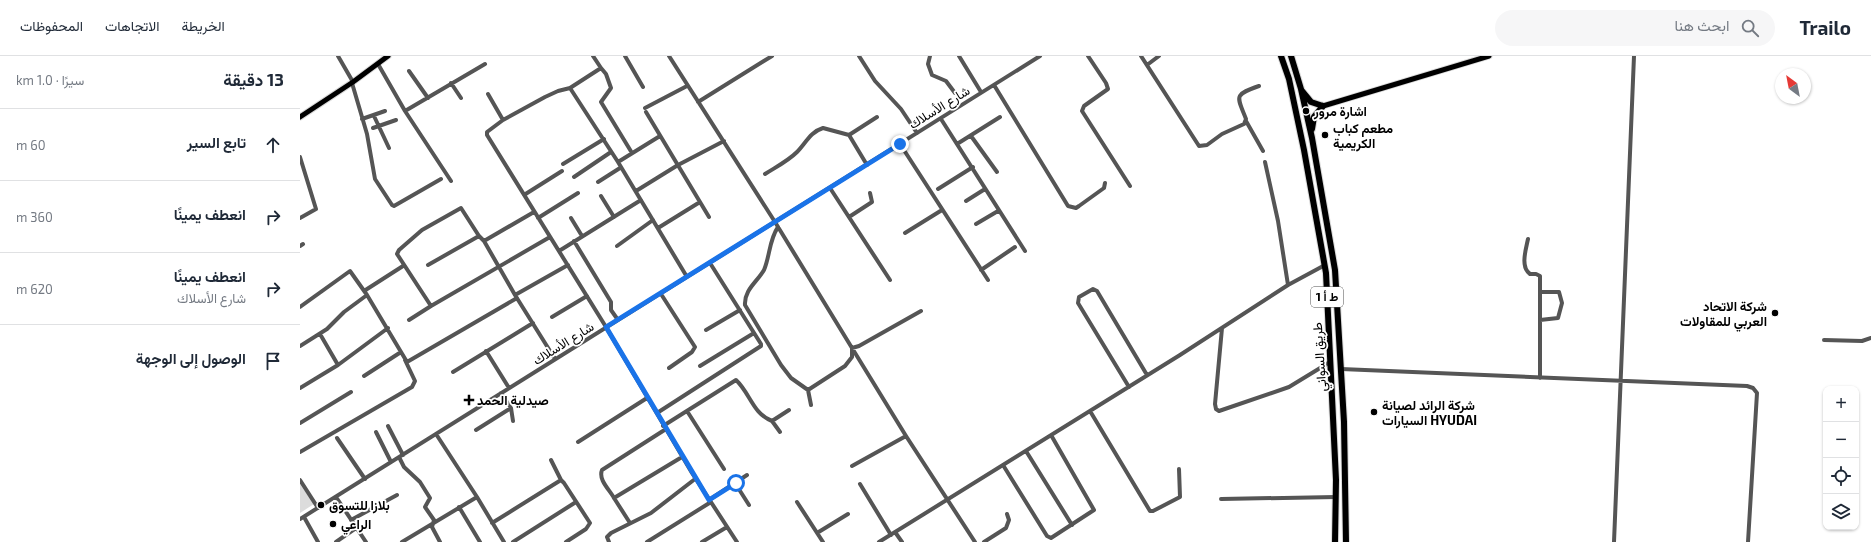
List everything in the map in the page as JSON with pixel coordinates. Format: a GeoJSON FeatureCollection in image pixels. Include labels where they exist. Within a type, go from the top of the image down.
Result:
{"type":"FeatureCollection","features":[{"type":"Feature","properties":{"kind":"highway","name":"طريق السواني"},"geometry":{"type":"LineString","coordinates":[[1281,56],[1289,79],[1296,112],[1325,265],[1336,497],[1335,542]]}},
{"type":"Feature","properties":{"kind":"highway","name":"طريق السواني"},"geometry":{"type":"LineString","coordinates":[[1291,56],[1301,89],[1312,138],[1335,270],[1346,468],[1346,542]]}},
{"type":"Feature","properties":{"kind":"highway"},"geometry":{"type":"LineString","coordinates":[[1301,89],[1310,101],[1323,106],[1316,113],[1313,120],[1312,138]]}},
{"type":"Feature","properties":{"kind":"highway"},"geometry":{"type":"LineString","coordinates":[[1327,292],[1332,294],[1337,293]]}},
{"type":"Feature","properties":{"kind":"highway"},"geometry":{"type":"LineString","coordinates":[[1327,312],[1334,310],[1338,314]]}},
{"type":"Feature","properties":{"kind":"main road"},"geometry":{"type":"LineString","coordinates":[[300,117],[353,82],[388,56]]}},
{"type":"Feature","properties":{"kind":"main road"},"geometry":{"type":"LineString","coordinates":[[1323,106],[1489,56]]}},
{"type":"Feature","properties":{"kind":"street"},"geometry":{"type":"LineString","coordinates":[[338,56],[353,82],[376,179],[392,205],[394,206],[441,179]]}},
{"type":"Feature","properties":{"kind":"street"},"geometry":{"type":"LineString","coordinates":[[594,56],[606,74],[612,88],[601,102],[632,153]]}},
{"type":"Feature","properties":{"kind":"street"},"geometry":{"type":"LineString","coordinates":[[625,56],[643,87]]}},
{"type":"Feature","properties":{"kind":"street"},"geometry":{"type":"LineString","coordinates":[[670,56],[775,222],[906,436],[975,542]]}},
{"type":"Feature","properties":{"kind":"street"},"geometry":{"type":"LineString","coordinates":[[698,102],[764,58],[772,56]]}},
{"type":"Feature","properties":{"kind":"street"},"geometry":{"type":"LineString","coordinates":[[859,56],[875,81],[901,109],[917,133]]}},
{"type":"Feature","properties":{"kind":"street"},"geometry":{"type":"LineString","coordinates":[[930,56],[928,64],[932,75],[946,81],[955,93]]}},
{"type":"Feature","properties":{"kind":"street"},"geometry":{"type":"LineString","coordinates":[[958,56],[981,92]]}},
{"type":"Feature","properties":{"kind":"street","name":"شارع الأسلاك"},"geometry":{"type":"LineString","coordinates":[[302,518],[1040,56]]}},
{"type":"Feature","properties":{"kind":"street"},"geometry":{"type":"LineString","coordinates":[[1088,56],[1106,83],[1108,89],[1086,105],[1082,111],[1130,186]]}},
{"type":"Feature","properties":{"kind":"street"},"geometry":{"type":"LineString","coordinates":[[1141,56],[1199,146],[1207,146],[1216,138],[1244,124],[1246,121]]}},
{"type":"Feature","properties":{"kind":"street"},"geometry":{"type":"LineString","coordinates":[[1147,65],[1159,56]]}},
{"type":"Feature","properties":{"kind":"street"},"geometry":{"type":"LineString","coordinates":[[1614,542],[1634,56]]}},
{"type":"Feature","properties":{"kind":"street"},"geometry":{"type":"LineString","coordinates":[[378,64],[405,111],[450,181]]}},
{"type":"Feature","properties":{"kind":"street"},"geometry":{"type":"LineString","coordinates":[[405,111],[485,64]]}},
{"type":"Feature","properties":{"kind":"street"},"geometry":{"type":"LineString","coordinates":[[601,68],[570,88],[558,90],[503,120],[487,132],[487,135],[606,327],[695,479],[735,541]]}},
{"type":"Feature","properties":{"kind":"street"},"geometry":{"type":"LineString","coordinates":[[409,71],[428,98]]}},
{"type":"Feature","properties":{"kind":"street"},"geometry":{"type":"LineString","coordinates":[[451,83],[461,98]]}},
{"type":"Feature","properties":{"kind":"street"},"geometry":{"type":"LineString","coordinates":[[994,84],[1068,206],[1076,208],[1104,188],[1105,183]]}},
{"type":"Feature","properties":{"kind":"street"},"geometry":{"type":"LineString","coordinates":[[688,86],[645,110],[709,217]]}},
{"type":"Feature","properties":{"kind":"street"},"geometry":{"type":"LineString","coordinates":[[1259,86],[1244,91],[1239,98],[1239,103],[1246,121],[1263,151]]}},
{"type":"Feature","properties":{"kind":"street"},"geometry":{"type":"LineString","coordinates":[[570,88],[604,139],[620,168],[687,277]]}},
{"type":"Feature","properties":{"kind":"street"},"geometry":{"type":"LineString","coordinates":[[488,94],[503,120]]}},
{"type":"Feature","properties":{"kind":"street"},"geometry":{"type":"LineString","coordinates":[[362,119],[385,111]]}},
{"type":"Feature","properties":{"kind":"street"},"geometry":{"type":"LineString","coordinates":[[374,116],[389,148]]}},
{"type":"Feature","properties":{"kind":"street"},"geometry":{"type":"LineString","coordinates":[[849,135],[877,117]]}},
{"type":"Feature","properties":{"kind":"street"},"geometry":{"type":"LineString","coordinates":[[958,144],[1000,117]]}},
{"type":"Feature","properties":{"kind":"street"},"geometry":{"type":"LineString","coordinates":[[941,119],[1025,251]]}},
{"type":"Feature","properties":{"kind":"street"},"geometry":{"type":"LineString","coordinates":[[372,128],[396,120]]}},
{"type":"Feature","properties":{"kind":"street"},"geometry":{"type":"LineString","coordinates":[[765,174],[798,151],[810,136],[822,128],[849,135],[867,165]]}},
{"type":"Feature","properties":{"kind":"street"},"geometry":{"type":"LineString","coordinates":[[618,162],[660,136]]}},
{"type":"Feature","properties":{"kind":"street"},"geometry":{"type":"LineString","coordinates":[[971,136],[997,172]]}},
{"type":"Feature","properties":{"kind":"street"},"geometry":{"type":"LineString","coordinates":[[563,164],[604,139]]}},
{"type":"Feature","properties":{"kind":"street"},"geometry":{"type":"LineString","coordinates":[[636,192],[678,165],[724,141]]}},
{"type":"Feature","properties":{"kind":"street"},"geometry":{"type":"LineString","coordinates":[[900,144],[988,280]]}},
{"type":"Feature","properties":{"kind":"street"},"geometry":{"type":"LineString","coordinates":[[574,177],[611,152]]}},
{"type":"Feature","properties":{"kind":"street"},"geometry":{"type":"LineString","coordinates":[[300,157],[316,209],[300,218]]}},
{"type":"Feature","properties":{"kind":"street"},"geometry":{"type":"LineString","coordinates":[[1265,162],[1278,221],[1288,285]]}},
{"type":"Feature","properties":{"kind":"street"},"geometry":{"type":"LineString","coordinates":[[938,189],[972,167]]}},
{"type":"Feature","properties":{"kind":"street"},"geometry":{"type":"LineString","coordinates":[[598,182],[620,168]]}},
{"type":"Feature","properties":{"kind":"street"},"geometry":{"type":"LineString","coordinates":[[524,195],[562,172]]}},
{"type":"Feature","properties":{"kind":"street"},"geometry":{"type":"LineString","coordinates":[[830,188],[890,280]]}},
{"type":"Feature","properties":{"kind":"street"},"geometry":{"type":"LineString","coordinates":[[966,201],[985,188]]}},
{"type":"Feature","properties":{"kind":"street"},"geometry":{"type":"LineString","coordinates":[[849,217],[872,202],[870,192]]}},
{"type":"Feature","properties":{"kind":"street"},"geometry":{"type":"LineString","coordinates":[[538,218],[578,193]]}},
{"type":"Feature","properties":{"kind":"street"},"geometry":{"type":"LineString","coordinates":[[601,196],[614,217]]}},
{"type":"Feature","properties":{"kind":"street"},"geometry":{"type":"LineString","coordinates":[[559,251],[641,200]]}},
{"type":"Feature","properties":{"kind":"street"},"geometry":{"type":"LineString","coordinates":[[658,228],[700,202]]}},
{"type":"Feature","properties":{"kind":"street"},"geometry":{"type":"LineString","coordinates":[[431,306],[403,266],[396,252],[422,230],[461,208],[500,266],[516,297],[555,359]]}},
{"type":"Feature","properties":{"kind":"street"},"geometry":{"type":"LineString","coordinates":[[905,233],[942,210]]}},
{"type":"Feature","properties":{"kind":"street"},"geometry":{"type":"LineString","coordinates":[[976,224],[998,210]]}},
{"type":"Feature","properties":{"kind":"street"},"geometry":{"type":"LineString","coordinates":[[484,241],[534,212]]}},
{"type":"Feature","properties":{"kind":"street"},"geometry":{"type":"LineString","coordinates":[[571,218],[582,236]]}},
{"type":"Feature","properties":{"kind":"street"},"geometry":{"type":"LineString","coordinates":[[617,246],[653,220]]}},
{"type":"Feature","properties":{"kind":"street"},"geometry":{"type":"LineString","coordinates":[[778,227],[772,238],[768,258],[763,271],[745,296],[744,306],[781,365],[791,378],[808,390],[811,405]]}},
{"type":"Feature","properties":{"kind":"street"},"geometry":{"type":"LineString","coordinates":[[428,265],[479,236]]}},
{"type":"Feature","properties":{"kind":"street"},"geometry":{"type":"LineString","coordinates":[[408,320],[550,237]]}},
{"type":"Feature","properties":{"kind":"street"},"geometry":{"type":"LineString","coordinates":[[1528,239],[1524,263],[1525,269],[1530,274],[1540,276],[1540,378]]}},
{"type":"Feature","properties":{"kind":"street"},"geometry":{"type":"LineString","coordinates":[[574,241],[611,302],[611,310],[618,320]]}},
{"type":"Feature","properties":{"kind":"street"},"geometry":{"type":"LineString","coordinates":[[981,270],[1015,247]]}},
{"type":"Feature","properties":{"kind":"street"},"geometry":{"type":"LineString","coordinates":[[657,413],[761,346],[710,263]]}},
{"type":"Feature","properties":{"kind":"street"},"geometry":{"type":"LineString","coordinates":[[405,360],[409,362],[568,265]]}},
{"type":"Feature","properties":{"kind":"street"},"geometry":{"type":"LineString","coordinates":[[879,542],[1129,387],[1288,285],[1325,265]]}},
{"type":"Feature","properties":{"kind":"street"},"geometry":{"type":"LineString","coordinates":[[364,291],[403,266]]}},
{"type":"Feature","properties":{"kind":"street"},"geometry":{"type":"LineString","coordinates":[[300,307],[350,271],[388,328],[415,380],[412,387],[300,452]]}},
{"type":"Feature","properties":{"kind":"street"},"geometry":{"type":"LineString","coordinates":[[1129,387],[1078,303],[1078,297],[1094,289],[1098,291],[1147,375]]}},
{"type":"Feature","properties":{"kind":"street"},"geometry":{"type":"LineString","coordinates":[[1540,292],[1559,292],[1562,303],[1558,318],[1540,320]]}},
{"type":"Feature","properties":{"kind":"street"},"geometry":{"type":"LineString","coordinates":[[661,294],[695,347],[692,352],[670,368]]}},
{"type":"Feature","properties":{"kind":"street"},"geometry":{"type":"LineString","coordinates":[[300,346],[320,334],[334,323],[344,312],[367,295]]}},
{"type":"Feature","properties":{"kind":"street"},"geometry":{"type":"LineString","coordinates":[[552,317],[587,296]]}},
{"type":"Feature","properties":{"kind":"street"},"geometry":{"type":"LineString","coordinates":[[706,330],[740,310]]}},
{"type":"Feature","properties":{"kind":"street"},"geometry":{"type":"LineString","coordinates":[[852,348],[859,346],[921,311]]}},
{"type":"Feature","properties":{"kind":"street"},"geometry":{"type":"LineString","coordinates":[[453,372],[532,323]]}},
{"type":"Feature","properties":{"kind":"street"},"geometry":{"type":"LineString","coordinates":[[300,388],[338,365],[388,328]]}},
{"type":"Feature","properties":{"kind":"street"},"geometry":{"type":"LineString","coordinates":[[1222,328],[1215,404],[1216,409],[1219,411],[1289,387],[1330,362]]}},
{"type":"Feature","properties":{"kind":"street"},"geometry":{"type":"LineString","coordinates":[[700,366],[754,333]]}},
{"type":"Feature","properties":{"kind":"street"},"geometry":{"type":"LineString","coordinates":[[320,334],[338,365]]}},
{"type":"Feature","properties":{"kind":"street"},"geometry":{"type":"LineString","coordinates":[[1824,340],[1862,341],[1871,338]]}},
{"type":"Feature","properties":{"kind":"street"},"geometry":{"type":"LineString","coordinates":[[808,390],[845,366],[852,357],[852,348]]}},
{"type":"Feature","properties":{"kind":"street"},"geometry":{"type":"LineString","coordinates":[[364,376],[401,352]]}},
{"type":"Feature","properties":{"kind":"street"},"geometry":{"type":"LineString","coordinates":[[486,352],[509,388]]}},
{"type":"Feature","properties":{"kind":"street"},"geometry":{"type":"LineString","coordinates":[[1341,369],[1747,386],[1755,388],[1757,393],[1748,542]]}},
{"type":"Feature","properties":{"kind":"street"},"geometry":{"type":"LineString","coordinates":[[630,523],[602,481],[600,474],[602,470],[665,428],[687,411],[736,380],[762,416],[772,421],[780,432]]}},
{"type":"Feature","properties":{"kind":"street"},"geometry":{"type":"LineString","coordinates":[[300,423],[351,392]]}},
{"type":"Feature","properties":{"kind":"street"},"geometry":{"type":"LineString","coordinates":[[501,393],[511,408],[514,420]]}},
{"type":"Feature","properties":{"kind":"street"},"geometry":{"type":"LineString","coordinates":[[578,442],[647,398]]}},
{"type":"Feature","properties":{"kind":"street"},"geometry":{"type":"LineString","coordinates":[[476,430],[511,408]]}},
{"type":"Feature","properties":{"kind":"street"},"geometry":{"type":"LineString","coordinates":[[772,421],[789,410]]}},
{"type":"Feature","properties":{"kind":"street"},"geometry":{"type":"LineString","coordinates":[[687,411],[724,469]]}},
{"type":"Feature","properties":{"kind":"street"},"geometry":{"type":"LineString","coordinates":[[1090,411],[1150,511],[1154,511],[1180,497],[1178,469]]}},
{"type":"Feature","properties":{"kind":"street"},"geometry":{"type":"LineString","coordinates":[[388,426],[401,456],[404,467],[420,482],[430,498],[424,507],[434,520],[432,524],[433,530],[439,542]]}},
{"type":"Feature","properties":{"kind":"street"},"geometry":{"type":"LineString","coordinates":[[376,432],[392,462]]}},
{"type":"Feature","properties":{"kind":"street"},"geometry":{"type":"LineString","coordinates":[[436,434],[504,542]]}},
{"type":"Feature","properties":{"kind":"street"},"geometry":{"type":"LineString","coordinates":[[1003,465],[1048,538],[1051,538],[1072,525],[1091,513],[1094,508],[1051,435]]}},
{"type":"Feature","properties":{"kind":"street"},"geometry":{"type":"LineString","coordinates":[[852,466],[906,436]]}},
{"type":"Feature","properties":{"kind":"street"},"geometry":{"type":"LineString","coordinates":[[337,438],[364,479]]}},
{"type":"Feature","properties":{"kind":"street"},"geometry":{"type":"LineString","coordinates":[[1026,451],[1072,525]]}},
{"type":"Feature","properties":{"kind":"street"},"geometry":{"type":"LineString","coordinates":[[614,498],[682,457]]}},
{"type":"Feature","properties":{"kind":"street"},"geometry":{"type":"LineString","coordinates":[[551,460],[561,480],[589,521],[590,526],[566,542]]}},
{"type":"Feature","properties":{"kind":"street"},"geometry":{"type":"LineString","coordinates":[[647,542],[747,475]]}},
{"type":"Feature","properties":{"kind":"street"},"geometry":{"type":"LineString","coordinates":[[609,542],[607,537],[611,533],[630,523],[640,520],[651,513],[695,479]]}},
{"type":"Feature","properties":{"kind":"street"},"geometry":{"type":"LineString","coordinates":[[300,480],[318,508]]}},
{"type":"Feature","properties":{"kind":"street"},"geometry":{"type":"LineString","coordinates":[[492,522],[561,480]]}},
{"type":"Feature","properties":{"kind":"street"},"geometry":{"type":"LineString","coordinates":[[736,483],[749,505]]}},
{"type":"Feature","properties":{"kind":"street"},"geometry":{"type":"LineString","coordinates":[[860,484],[891,535]]}},
{"type":"Feature","properties":{"kind":"street"},"geometry":{"type":"LineString","coordinates":[[351,520],[397,495]]}},
{"type":"Feature","properties":{"kind":"street"},"geometry":{"type":"LineString","coordinates":[[336,497],[366,542]]}},
{"type":"Feature","properties":{"kind":"street"},"geometry":{"type":"LineString","coordinates":[[402,542],[407,541],[477,497]]}},
{"type":"Feature","properties":{"kind":"street"},"geometry":{"type":"LineString","coordinates":[[1221,499],[1336,497]]}},
{"type":"Feature","properties":{"kind":"street"},"geometry":{"type":"LineString","coordinates":[[513,542],[576,502]]}},
{"type":"Feature","properties":{"kind":"street"},"geometry":{"type":"LineString","coordinates":[[796,502],[823,542]]}},
{"type":"Feature","properties":{"kind":"street"},"geometry":{"type":"LineString","coordinates":[[459,507],[480,542]]}},
{"type":"Feature","properties":{"kind":"street"},"geometry":{"type":"LineString","coordinates":[[817,533],[848,514]]}},
{"type":"Feature","properties":{"kind":"street"},"geometry":{"type":"LineString","coordinates":[[984,542],[1006,528],[1010,520],[1007,514]]}},
{"type":"Feature","properties":{"kind":"street"},"geometry":{"type":"LineString","coordinates":[[302,518],[318,542]]}},
{"type":"Feature","properties":{"kind":"street"},"geometry":{"type":"LineString","coordinates":[[702,542],[727,527]]}},
{"type":"Feature","properties":{"kind":"street"},"geometry":{"type":"LineString","coordinates":[[336,542],[356,528]]}},
{"type":"Feature","properties":{"kind":"street"},"geometry":{"type":"LineString","coordinates":[[895,532],[902,542]]}},
{"type":"Feature","properties":{"kind":"shaded area"},"geometry":{"type":"Polygon","coordinates":[[[300,484],[314,504],[300,513],[300,484]]]}},
{"type":"Feature","properties":{"kind":"place","name":"اشارة مرور"},"geometry":{"type":"Point","coordinates":[1306,111]}},
{"type":"Feature","properties":{"kind":"place","name":"مطعم كباب الكريمية"},"geometry":{"type":"Point","coordinates":[1325,135]}},
{"type":"Feature","properties":{"kind":"place","name":"شركة الاتحاد العربي للمقاولات"},"geometry":{"type":"Point","coordinates":[1775,313]}},
{"type":"Feature","properties":{"kind":"place","name":"صيدلية الحمد"},"geometry":{"type":"Point","coordinates":[469,400]}},
{"type":"Feature","properties":{"kind":"place","name":"شركة الرائد لصيانة السيارات HYUDAI"},"geometry":{"type":"Point","coordinates":[1374,412]}},
{"type":"Feature","properties":{"kind":"place","name":"بلازا للتسوق"},"geometry":{"type":"Point","coordinates":[321,505]}},
{"type":"Feature","properties":{"kind":"place","name":"الراعي"},"geometry":{"type":"Point","coordinates":[333,524]}},
{"type":"Feature","properties":{"kind":"route"},"geometry":{"type":"LineString","coordinates":[[736,483],[709,500],[663,426],[657,413],[606,327],[900,144]]}}]}
